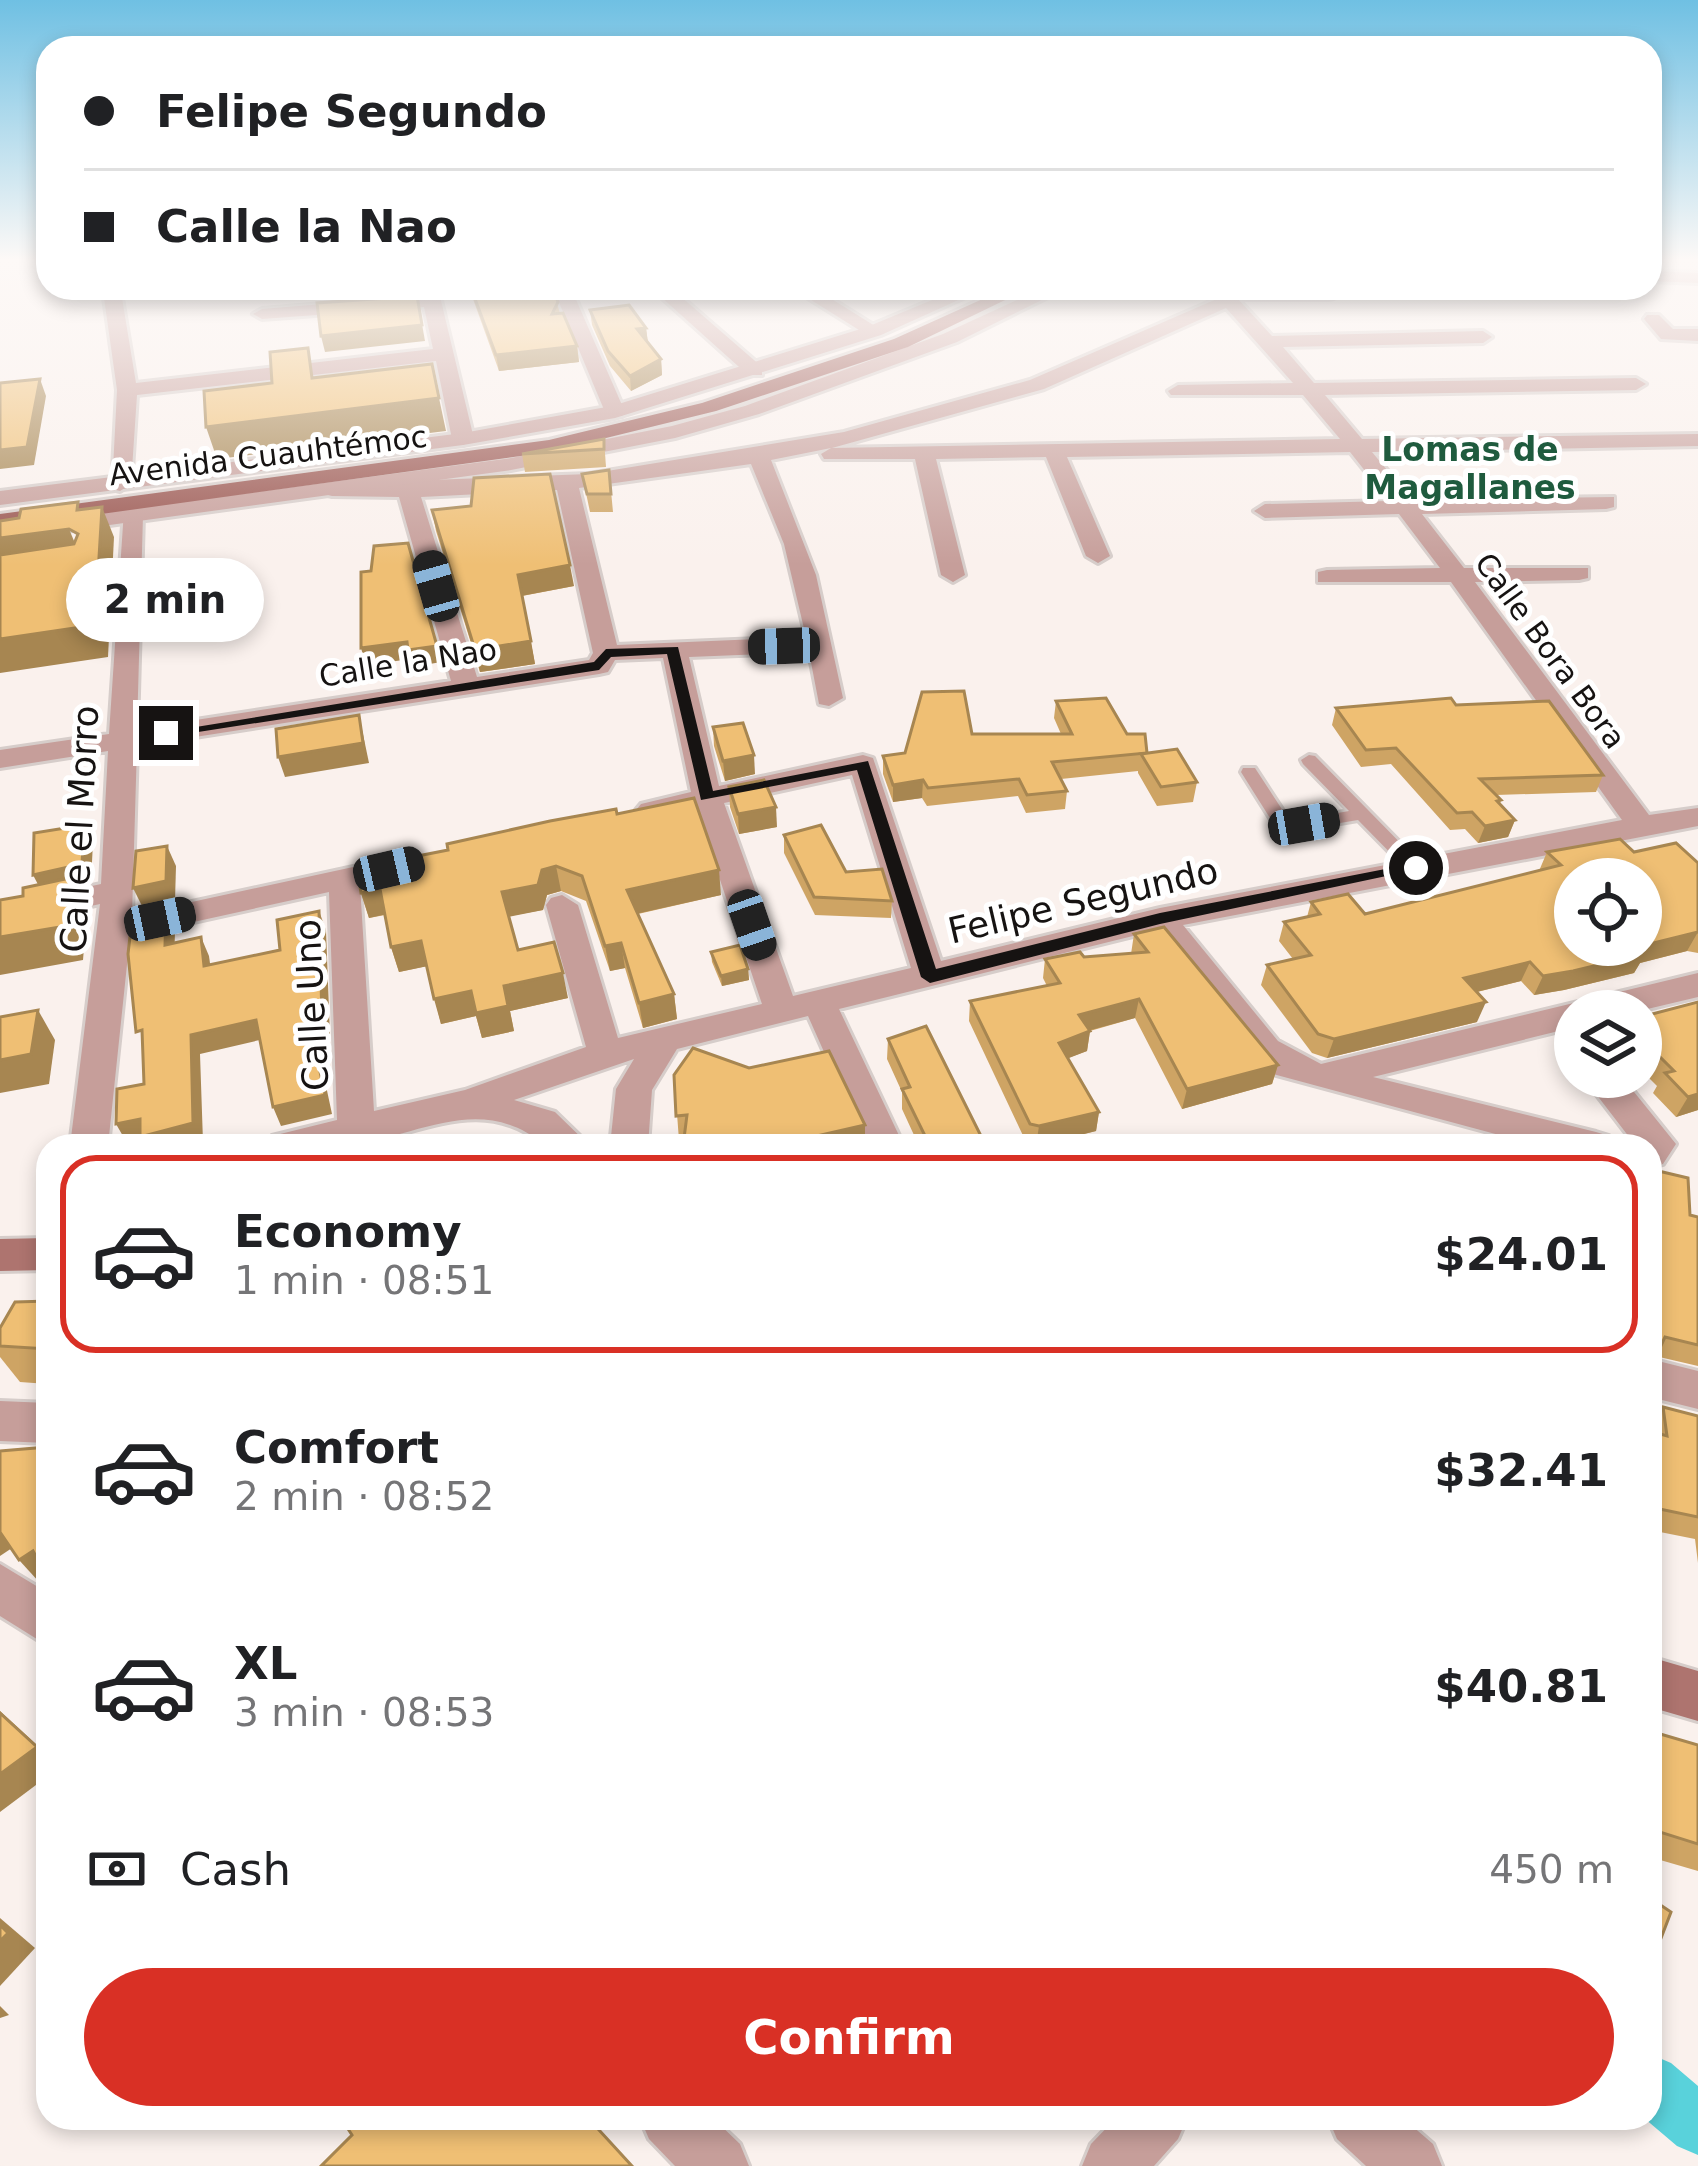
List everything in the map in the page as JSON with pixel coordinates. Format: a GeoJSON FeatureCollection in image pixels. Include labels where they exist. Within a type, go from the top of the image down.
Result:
{"type":"FeatureCollection","features":[{"type":"Feature","properties":{"kind":"main road","name":"Avenida Cuauhtémoc"},"geometry":{"type":"LineString","coordinates":[[0,517],[451,454],[630,421],[817,363]]}},
{"type":"Feature","properties":{"kind":"main road","name":"Avenida Cuauhtémoc"},"geometry":{"type":"LineString","coordinates":[[0,517],[422,466],[570,442],[709,407],[843,363]]}},
{"type":"Feature","properties":{"kind":"main road"},"geometry":{"type":"LineString","coordinates":[[0,1255],[36,1254]]}},
{"type":"Feature","properties":{"kind":"main road"},"geometry":{"type":"LineString","coordinates":[[1662,1686],[1698,1696]]}},
{"type":"Feature","properties":{"kind":"street"},"geometry":{"type":"LineString","coordinates":[[120,484],[128,390],[124,363]]}},
{"type":"Feature","properties":{"kind":"street"},"geometry":{"type":"LineString","coordinates":[[128,390],[364,363]]}},
{"type":"Feature","properties":{"kind":"street"},"geometry":{"type":"LineString","coordinates":[[446,363],[463,439]]}},
{"type":"Feature","properties":{"kind":"street"},"geometry":{"type":"LineString","coordinates":[[594,363],[615,412]]}},
{"type":"Feature","properties":{"kind":"street"},"geometry":{"type":"LineString","coordinates":[[746,363],[755,371]]}},
{"type":"Feature","properties":{"kind":"street"},"geometry":{"type":"LineString","coordinates":[[0,498],[463,439],[615,412],[779,363]]}},
{"type":"Feature","properties":{"kind":"street"},"geometry":{"type":"LineString","coordinates":[[0,533],[511,464],[675,432],[881,363]]}},
{"type":"Feature","properties":{"kind":"street"},"geometry":{"type":"LineString","coordinates":[[765,456],[1009,394],[1077,363]]}},
{"type":"Feature","properties":{"kind":"street","name":"Calle Bora Bora"},"geometry":{"type":"LineString","coordinates":[[1287,363],[1405,507],[1641,825]]}},
{"type":"Feature","properties":{"kind":"street"},"geometry":{"type":"LineString","coordinates":[[1178,391],[1636,384]]}},
{"type":"Feature","properties":{"kind":"street"},"geometry":{"type":"LineString","coordinates":[[332,489],[566,481],[765,456],[1698,440]]}},
{"type":"Feature","properties":{"kind":"street"},"geometry":{"type":"LineString","coordinates":[[1052,449],[1098,556]]}},
{"type":"Feature","properties":{"kind":"street"},"geometry":{"type":"LineString","coordinates":[[924,453],[953,575]]}},
{"type":"Feature","properties":{"kind":"street"},"geometry":{"type":"LineString","coordinates":[[765,456],[797,544],[829,698]]}},
{"type":"Feature","properties":{"kind":"street"},"geometry":{"type":"LineString","coordinates":[[566,481],[606,653]]}},
{"type":"Feature","properties":{"kind":"street"},"geometry":{"type":"LineString","coordinates":[[408,490],[467,689]]}},
{"type":"Feature","properties":{"kind":"street"},"geometry":{"type":"LineString","coordinates":[[1265,511],[1606,502]]}},
{"type":"Feature","properties":{"kind":"street","name":"Calle el Morro"},"geometry":{"type":"LineString","coordinates":[[90,1134],[115,929],[132,515]]}},
{"type":"Feature","properties":{"kind":"street"},"geometry":{"type":"LineString","coordinates":[[1328,577],[1579,574]]}},
{"type":"Feature","properties":{"kind":"street","name":"Calle la Nao"},"geometry":{"type":"LineString","coordinates":[[0,759],[599,666],[606,653],[821,644]]}},
{"type":"Feature","properties":{"kind":"street"},"geometry":{"type":"LineString","coordinates":[[674,650],[706,797],[782,1010]]}},
{"type":"Feature","properties":{"kind":"street"},"geometry":{"type":"LineString","coordinates":[[616,818],[863,764],[930,977]]}},
{"type":"Feature","properties":{"kind":"street","name":"Felipe Segundo"},"geometry":{"type":"LineString","coordinates":[[328,1134],[470,1102],[605,1054],[1160,919],[1641,825],[1698,818]]}},
{"type":"Feature","properties":{"kind":"street"},"geometry":{"type":"LineString","coordinates":[[115,929],[435,859]]}},
{"type":"Feature","properties":{"kind":"street","name":"Calle Uno"},"geometry":{"type":"LineString","coordinates":[[344,880],[356,1126]]}},
{"type":"Feature","properties":{"kind":"street"},"geometry":{"type":"LineString","coordinates":[[0,916],[115,891]]}},
{"type":"Feature","properties":{"kind":"street"},"geometry":{"type":"LineString","coordinates":[[562,905],[605,1054]]}},
{"type":"Feature","properties":{"kind":"street"},"geometry":{"type":"LineString","coordinates":[[1160,919],[1266,1050],[1286,1065],[1319,1078],[1547,1134]]}},
{"type":"Feature","properties":{"kind":"street"},"geometry":{"type":"LineString","coordinates":[[1662,994],[1698,985]]}},
{"type":"Feature","properties":{"kind":"street"},"geometry":{"type":"LineString","coordinates":[[818,1000],[879,1134]]}},
{"type":"Feature","properties":{"kind":"street"},"geometry":{"type":"LineString","coordinates":[[1319,1078],[1554,1020]]}},
{"type":"Feature","properties":{"kind":"street"},"geometry":{"type":"LineString","coordinates":[[630,1134],[634,1089],[664,1040]]}},
{"type":"Feature","properties":{"kind":"street"},"geometry":{"type":"LineString","coordinates":[[1620,1098],[1651,1134]]}},
{"type":"Feature","properties":{"kind":"street"},"geometry":{"type":"LineString","coordinates":[[470,1102],[542,1122],[556,1134]]}},
{"type":"Feature","properties":{"kind":"street"},"geometry":{"type":"LineString","coordinates":[[1662,1381],[1698,1390]]}},
{"type":"Feature","properties":{"kind":"street"},"geometry":{"type":"LineString","coordinates":[[0,1421],[36,1422]]}},
{"type":"Feature","properties":{"kind":"street"},"geometry":{"type":"LineString","coordinates":[[0,1587],[36,1613]]}},
{"type":"Feature","properties":{"kind":"street"},"geometry":{"type":"LineString","coordinates":[[682,2130],[718,2166]]}},
{"type":"Feature","properties":{"kind":"street"},"geometry":{"type":"LineString","coordinates":[[1113,2166],[1146,2130]]}},
{"type":"Feature","properties":{"kind":"street"},"geometry":{"type":"LineString","coordinates":[[1371,2130],[1411,2166]]}},
{"type":"Feature","properties":{"kind":"lane"},"geometry":{"type":"LineString","coordinates":[[1309,760],[1416,868]]}},
{"type":"Feature","properties":{"kind":"lane"},"geometry":{"type":"LineString","coordinates":[[1249,772],[1281,822],[1304,824],[1362,814]]}},
{"type":"Feature","properties":{"kind":"building"},"geometry":{"type":"Polygon","coordinates":[[[271,363],[310,363],[312,378],[432,364],[439,398],[206,427],[204,391],[272,383],[271,363]]]}},
{"type":"Feature","properties":{"kind":"building"},"geometry":{"type":"Polygon","coordinates":[[[619,363],[654,363],[630,376],[619,363]]]}},
{"type":"Feature","properties":{"kind":"building"},"geometry":{"type":"Polygon","coordinates":[[[40,379],[27,447],[0,450],[0,383],[40,379]]]}},
{"type":"Feature","properties":{"kind":"building"},"geometry":{"type":"Polygon","coordinates":[[[604,439],[604,449],[522,454],[604,439]]]}},
{"type":"Feature","properties":{"kind":"building"},"geometry":{"type":"Polygon","coordinates":[[[609,470],[611,494],[587,494],[582,474],[609,470]]]}},
{"type":"Feature","properties":{"kind":"building"},"geometry":{"type":"Polygon","coordinates":[[[550,474],[570,565],[518,575],[531,641],[475,650],[432,510],[471,506],[474,478],[550,474]]]}},
{"type":"Feature","properties":{"kind":"building"},"geometry":{"type":"Polygon","coordinates":[[[78,502],[77,510],[102,507],[95,625],[0,639],[0,555],[74,544],[78,534],[69,529],[0,538],[0,521],[19,518],[21,509],[78,502]]]}},
{"type":"Feature","properties":{"kind":"building"},"geometry":{"type":"Polygon","coordinates":[[[408,543],[437,646],[408,650],[407,642],[361,648],[361,572],[371,571],[374,546],[408,543]]]}},
{"type":"Feature","properties":{"kind":"building"},"geometry":{"type":"Polygon","coordinates":[[[964,691],[972,734],[1072,734],[1056,701],[1106,698],[1127,734],[1145,734],[1147,753],[1052,762],[1067,791],[1027,795],[1019,779],[928,788],[923,780],[893,785],[883,756],[905,753],[922,692],[964,691]]]}},
{"type":"Feature","properties":{"kind":"building"},"geometry":{"type":"Polygon","coordinates":[[[1451,698],[1456,705],[1549,701],[1603,775],[1480,779],[1515,820],[1485,826],[1472,812],[1457,813],[1396,748],[1366,750],[1336,708],[1451,698]]]}},
{"type":"Feature","properties":{"kind":"building"},"geometry":{"type":"Polygon","coordinates":[[[359,715],[363,743],[278,757],[276,729],[359,715]]]}},
{"type":"Feature","properties":{"kind":"building"},"geometry":{"type":"Polygon","coordinates":[[[743,723],[754,755],[723,761],[713,727],[743,723]]]}},
{"type":"Feature","properties":{"kind":"building"},"geometry":{"type":"Polygon","coordinates":[[[1177,749],[1197,782],[1161,787],[1141,754],[1177,749]]]}},
{"type":"Feature","properties":{"kind":"building"},"geometry":{"type":"Polygon","coordinates":[[[764,780],[776,807],[738,814],[729,787],[764,780]]]}},
{"type":"Feature","properties":{"kind":"building"},"geometry":{"type":"Polygon","coordinates":[[[694,798],[719,870],[627,890],[674,994],[639,1003],[621,943],[605,946],[582,876],[556,866],[542,870],[538,885],[502,892],[518,950],[554,942],[563,973],[504,986],[508,1006],[476,1013],[471,991],[434,999],[421,941],[391,947],[380,889],[361,893],[357,868],[448,850],[447,844],[550,821],[616,809],[617,814],[694,798]]]}},
{"type":"Feature","properties":{"kind":"building"},"geometry":{"type":"Polygon","coordinates":[[[84,825],[82,864],[33,875],[34,833],[84,825]]]}},
{"type":"Feature","properties":{"kind":"building"},"geometry":{"type":"Polygon","coordinates":[[[821,825],[846,872],[882,869],[892,901],[814,897],[784,835],[821,825]]]}},
{"type":"Feature","properties":{"kind":"building"},"geometry":{"type":"Polygon","coordinates":[[[1620,839],[1634,852],[1676,843],[1698,863],[1698,932],[1662,941],[1662,858],[1554,858],[1547,852],[1620,839]]]}},
{"type":"Feature","properties":{"kind":"building"},"geometry":{"type":"Polygon","coordinates":[[[167,846],[166,881],[133,888],[136,851],[167,846]]]}},
{"type":"Feature","properties":{"kind":"building"},"geometry":{"type":"Polygon","coordinates":[[[1554,867],[1554,966],[1594,966],[1543,976],[1530,962],[1464,978],[1486,1002],[1334,1039],[1318,1034],[1267,965],[1311,955],[1284,922],[1320,914],[1311,902],[1348,894],[1365,914],[1554,867]]]}},
{"type":"Feature","properties":{"kind":"building"},"geometry":{"type":"Polygon","coordinates":[[[70,878],[66,926],[0,937],[0,900],[23,896],[23,888],[70,878]]]}},
{"type":"Feature","properties":{"kind":"building"},"geometry":{"type":"Polygon","coordinates":[[[319,911],[322,1017],[309,1020],[325,1095],[273,1107],[256,1020],[191,1035],[193,1123],[151,1134],[140,1134],[140,1119],[116,1124],[117,1089],[144,1084],[142,1030],[136,1032],[128,954],[132,919],[166,912],[165,945],[201,937],[204,966],[280,950],[277,920],[319,911]]]}},
{"type":"Feature","properties":{"kind":"building"},"geometry":{"type":"Polygon","coordinates":[[[1164,927],[1278,1065],[1187,1089],[1139,999],[1079,1015],[1090,1031],[1059,1043],[1099,1112],[1030,1124],[970,1001],[1060,983],[1045,959],[1080,952],[1084,957],[1148,952],[1134,934],[1164,927]]]}},
{"type":"Feature","properties":{"kind":"building"},"geometry":{"type":"Polygon","coordinates":[[[740,945],[748,969],[721,976],[711,952],[740,945]]]}},
{"type":"Feature","properties":{"kind":"building"},"geometry":{"type":"Polygon","coordinates":[[[1698,1002],[1698,1094],[1688,1097],[1665,1073],[1674,1071],[1662,1059],[1662,1011],[1698,1002]]]}},
{"type":"Feature","properties":{"kind":"building"},"geometry":{"type":"Polygon","coordinates":[[[38,1010],[31,1054],[0,1060],[0,1017],[38,1010]]]}},
{"type":"Feature","properties":{"kind":"building"},"geometry":{"type":"Polygon","coordinates":[[[926,1026],[980,1134],[924,1134],[902,1089],[910,1087],[888,1039],[926,1026]]]}},
{"type":"Feature","properties":{"kind":"building"},"geometry":{"type":"Polygon","coordinates":[[[693,1048],[749,1068],[829,1051],[865,1125],[826,1134],[685,1134],[687,1115],[676,1116],[674,1075],[693,1048]]]}},
{"type":"Feature","properties":{"kind":"building"},"geometry":{"type":"Polygon","coordinates":[[[1662,1172],[1688,1178],[1690,1215],[1698,1217],[1698,1345],[1665,1337],[1662,1344],[1662,1172]]]}},
{"type":"Feature","properties":{"kind":"building"},"geometry":{"type":"Polygon","coordinates":[[[36,1301],[36,1348],[0,1346],[0,1328],[15,1302],[36,1301]]]}},
{"type":"Feature","properties":{"kind":"building"},"geometry":{"type":"Polygon","coordinates":[[[1663,1407],[1698,1416],[1698,1517],[1662,1510],[1662,1435],[1667,1436],[1663,1407]]]}},
{"type":"Feature","properties":{"kind":"building"},"geometry":{"type":"Polygon","coordinates":[[[36,1448],[36,1556],[33,1551],[19,1560],[0,1532],[0,1451],[36,1448]]]}},
{"type":"Feature","properties":{"kind":"building"},"geometry":{"type":"Polygon","coordinates":[[[0,1713],[36,1748],[0,1774],[0,1713]]]}},
{"type":"Feature","properties":{"kind":"building"},"geometry":{"type":"Polygon","coordinates":[[[1662,1734],[1698,1745],[1698,1844],[1662,1833],[1662,1734]]]}},
{"type":"Feature","properties":{"kind":"building"},"geometry":{"type":"Polygon","coordinates":[[[1662,1906],[1671,1912],[1662,1936],[1662,1906]]]}},
{"type":"Feature","properties":{"kind":"building"},"geometry":{"type":"Polygon","coordinates":[[[349,2130],[599,2130],[632,2166],[321,2166],[352,2135],[349,2130]]]}},
{"type":"Feature","properties":{"kind":"waterway"},"geometry":{"type":"LineString","coordinates":[[1662,2094],[1698,2125]]}},
{"type":"Feature","properties":{"kind":"district","name":"Lomas de Magallanes"},"geometry":{"type":"Point","coordinates":[1470,468]}},
{"type":"Feature","properties":{"kind":"route"},"geometry":{"type":"LineString","coordinates":[[166,733],[599,666],[606,653],[674,650],[706,797],[863,764],[930,977],[1160,919],[1416,868]]}}]}
